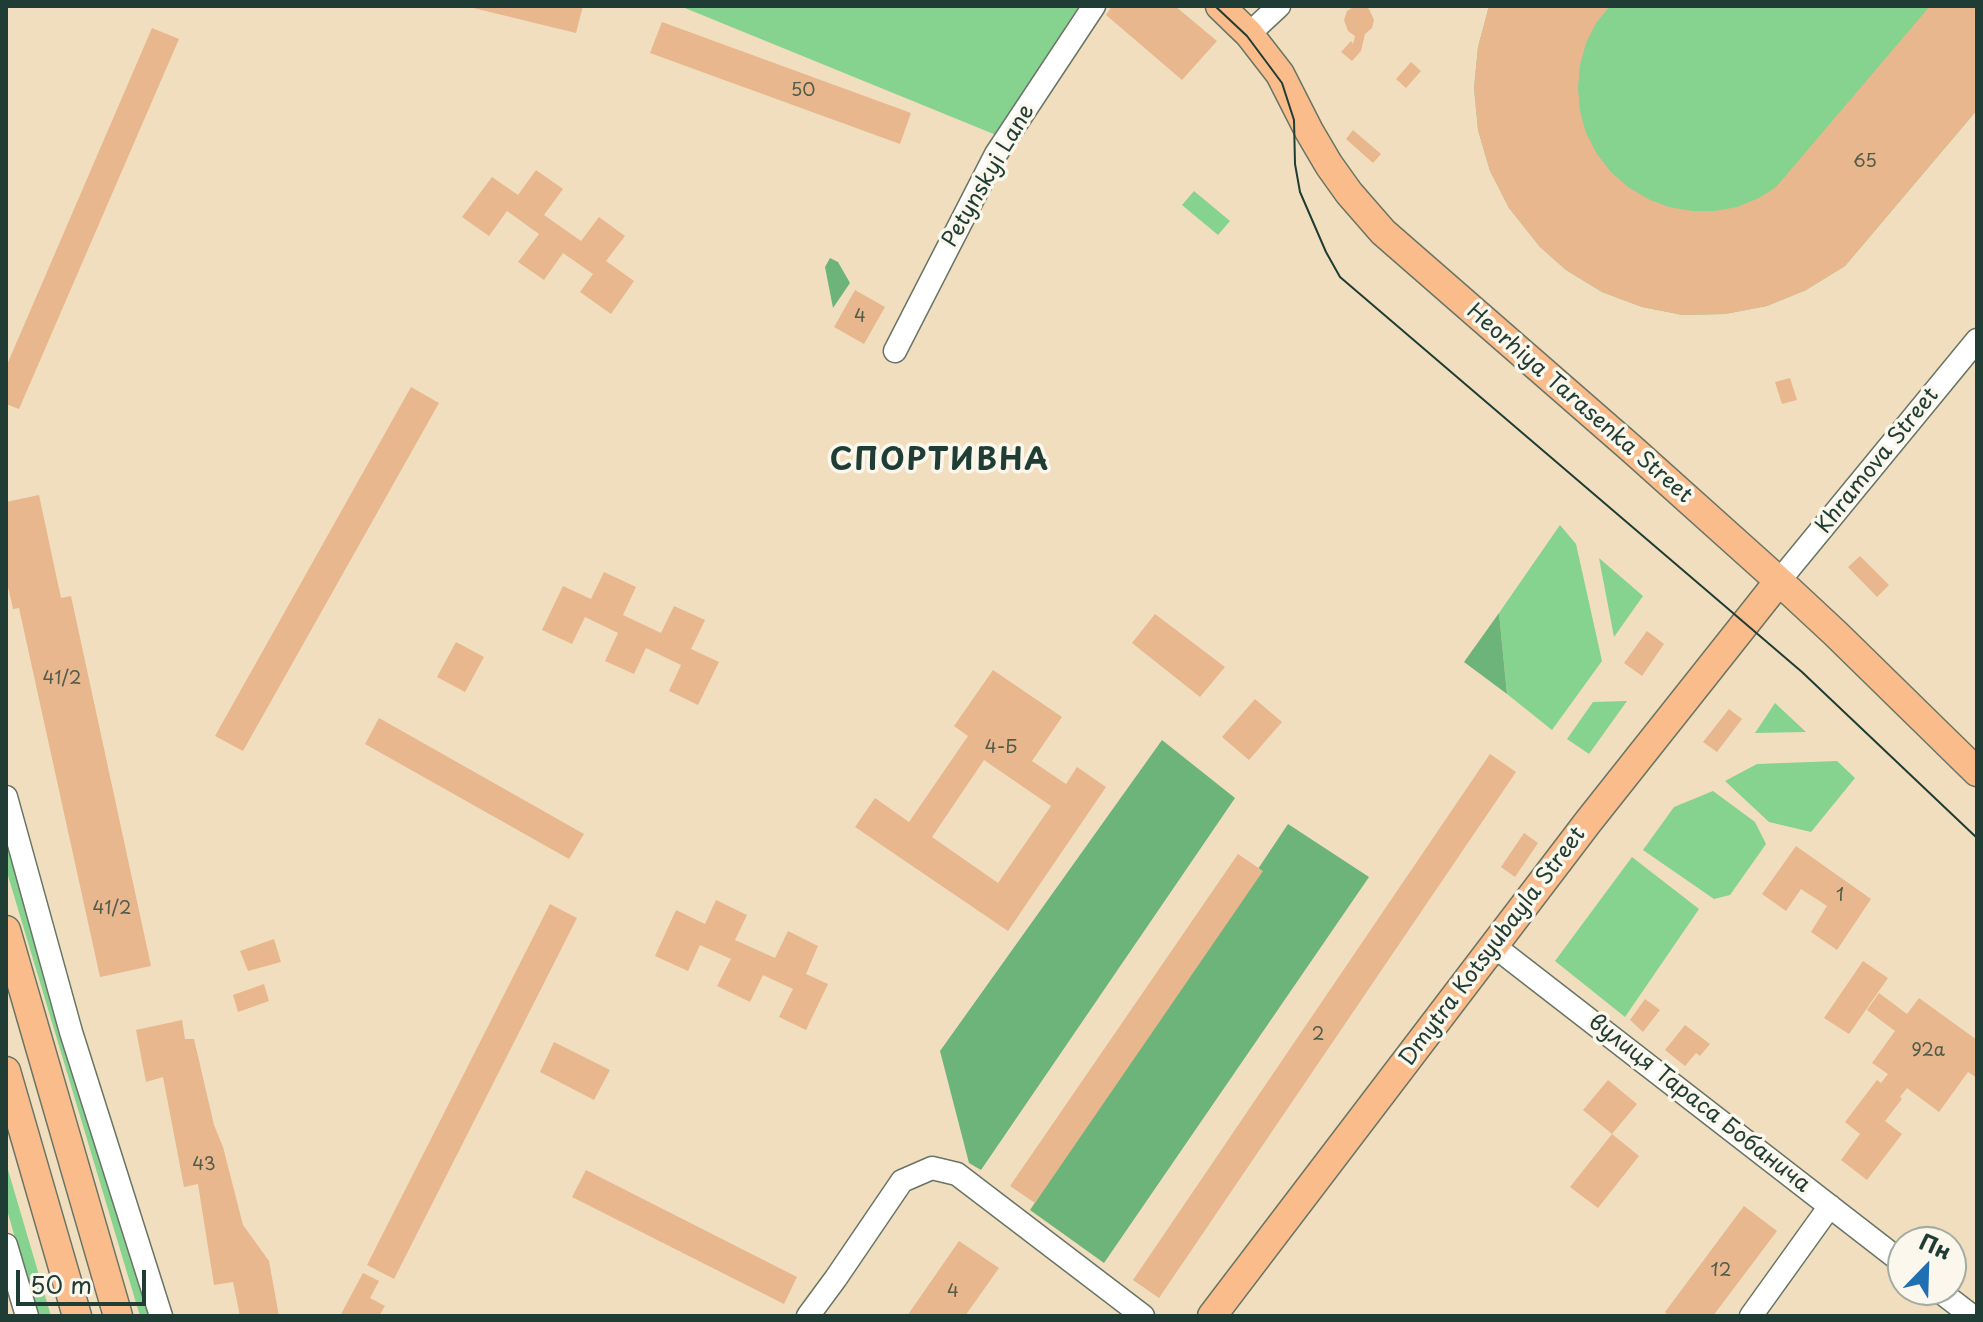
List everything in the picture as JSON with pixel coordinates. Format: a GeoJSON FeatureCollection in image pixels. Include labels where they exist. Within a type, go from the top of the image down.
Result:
{"type":"FeatureCollection","features":[{"type":"Feature","properties":{"kind":"main road","name":"Heorhiya Tarasenka Street"},"geometry":{"type":"LineString","coordinates":[[1220,6],[1249,34],[1280,74],[1329,165],[1383,232],[1633,450],[1974,760]]}},
{"type":"Feature","properties":{"kind":"main road","name":"Dmytra Kotsyubayla Street"},"geometry":{"type":"LineString","coordinates":[[1212,1316],[1588,822],[1779,581]]}},
{"type":"Feature","properties":{"kind":"main road"},"geometry":{"type":"LineString","coordinates":[[6,930],[118,1316]]}},
{"type":"Feature","properties":{"kind":"main road"},"geometry":{"type":"LineString","coordinates":[[6,1071],[77,1316]]}},
{"type":"Feature","properties":{"kind":"street","name":"Petynskyi Lane"},"geometry":{"type":"LineString","coordinates":[[895,351],[996,154],[1094,6]]}},
{"type":"Feature","properties":{"kind":"street"},"geometry":{"type":"LineString","coordinates":[[1249,34],[1279,6]]}},
{"type":"Feature","properties":{"kind":"street","name":"Khramova Street"},"geometry":{"type":"LineString","coordinates":[[1779,581],[1977,340]]}},
{"type":"Feature","properties":{"kind":"street"},"geometry":{"type":"LineString","coordinates":[[6,797],[71,1032],[161,1316]]}},
{"type":"Feature","properties":{"kind":"street","name":"вулиця Тараса Бобанича"},"geometry":{"type":"LineString","coordinates":[[1494,946],[1887,1251]]}},
{"type":"Feature","properties":{"kind":"street"},"geometry":{"type":"LineString","coordinates":[[808,1316],[902,1181],[932,1168],[957,1174],[1143,1316]]}},
{"type":"Feature","properties":{"kind":"street"},"geometry":{"type":"LineString","coordinates":[[1751,1316],[1830,1206]]}},
{"type":"Feature","properties":{"kind":"street"},"geometry":{"type":"LineString","coordinates":[[6,1245],[27,1316]]}},
{"type":"Feature","properties":{"kind":"green space"},"geometry":{"type":"Polygon","coordinates":[[[680,6],[1079,6],[1001,137],[680,6]]]}},
{"type":"Feature","properties":{"kind":"green space"},"geometry":{"type":"Polygon","coordinates":[[[1489,6],[1977,6],[1977,110],[1845,266],[1806,290],[1767,306],[1725,314],[1683,315],[1642,307],[1602,292],[1566,270],[1540,247],[1509,208],[1490,171],[1478,130],[1474,88],[1478,47],[1489,6]]]}},
{"type":"Feature","properties":{"kind":"green space"},"geometry":{"type":"Polygon","coordinates":[[[1194,191],[1230,221],[1218,235],[1182,205],[1194,191]]]}},
{"type":"Feature","properties":{"kind":"green space"},"geometry":{"type":"Polygon","coordinates":[[[830,258],[838,262],[850,283],[833,308],[825,267],[830,258]]]}},
{"type":"Feature","properties":{"kind":"green space"},"geometry":{"type":"Polygon","coordinates":[[[1560,525],[1576,544],[1602,661],[1552,730],[1507,694],[1499,613],[1560,525]]]}},
{"type":"Feature","properties":{"kind":"green space"},"geometry":{"type":"Polygon","coordinates":[[[1599,558],[1643,596],[1614,637],[1599,558]]]}},
{"type":"Feature","properties":{"kind":"green space"},"geometry":{"type":"Polygon","coordinates":[[[1499,613],[1507,694],[1464,662],[1499,613]]]}},
{"type":"Feature","properties":{"kind":"green space"},"geometry":{"type":"Polygon","coordinates":[[[1627,701],[1589,754],[1567,739],[1593,702],[1627,701]]]}},
{"type":"Feature","properties":{"kind":"green space"},"geometry":{"type":"Polygon","coordinates":[[[1775,703],[1806,732],[1755,733],[1775,703]]]}},
{"type":"Feature","properties":{"kind":"green space"},"geometry":{"type":"Polygon","coordinates":[[[1162,740],[1235,798],[981,1170],[969,1163],[940,1051],[1162,740]]]}},
{"type":"Feature","properties":{"kind":"green space"},"geometry":{"type":"Polygon","coordinates":[[[1837,761],[1855,778],[1811,832],[1769,822],[1725,781],[1757,764],[1837,761]]]}},
{"type":"Feature","properties":{"kind":"green space"},"geometry":{"type":"Polygon","coordinates":[[[1713,791],[1755,822],[1766,844],[1730,895],[1714,899],[1643,850],[1674,807],[1713,791]]]}},
{"type":"Feature","properties":{"kind":"green space"},"geometry":{"type":"Polygon","coordinates":[[[6,811],[150,1316],[140,1316],[6,869],[6,811]]]}},
{"type":"Feature","properties":{"kind":"green space"},"geometry":{"type":"Polygon","coordinates":[[[1288,824],[1369,877],[1104,1263],[1030,1210],[1288,824]]]}},
{"type":"Feature","properties":{"kind":"green space"},"geometry":{"type":"Polygon","coordinates":[[[1632,857],[1699,909],[1625,1017],[1555,961],[1632,857]]]}},
{"type":"Feature","properties":{"kind":"green space"},"geometry":{"type":"Polygon","coordinates":[[[6,1163],[51,1316],[37,1316],[6,1206],[6,1163]]]}},
{"type":"Feature","properties":{"kind":"building"},"geometry":{"type":"Polygon","coordinates":[[[465,6],[583,6],[576,33],[465,6]]]}},
{"type":"Feature","properties":{"kind":"building"},"geometry":{"type":"Polygon","coordinates":[[[1112,6],[1175,6],[1217,41],[1182,80],[1106,15],[1112,6]]]}},
{"type":"Feature","properties":{"kind":"building"},"geometry":{"type":"Polygon","coordinates":[[[1355,6],[1369,9],[1374,20],[1372,28],[1365,34],[1361,51],[1352,61],[1341,52],[1351,41],[1353,44],[1355,36],[1348,31],[1344,20],[1347,11],[1355,6]]]}},
{"type":"Feature","properties":{"kind":"building"},"geometry":{"type":"Polygon","coordinates":[[[1489,6],[1610,6],[1596,23],[1580,65],[1580,111],[1586,133],[1611,172],[1628,187],[1669,207],[1715,211],[1737,207],[1776,187],[1930,6],[1977,6],[1977,110],[1845,266],[1806,290],[1767,306],[1725,314],[1683,315],[1642,307],[1602,292],[1566,270],[1540,247],[1509,208],[1490,171],[1478,130],[1474,88],[1478,47],[1489,6]]]}},
{"type":"Feature","properties":{"kind":"building"},"geometry":{"type":"Polygon","coordinates":[[[662,22],[911,113],[900,144],[650,53],[662,22]]]}},
{"type":"Feature","properties":{"kind":"building"},"geometry":{"type":"Polygon","coordinates":[[[152,28],[179,39],[19,409],[6,404],[6,367],[152,28]]]}},
{"type":"Feature","properties":{"kind":"building"},"geometry":{"type":"Polygon","coordinates":[[[1411,62],[1421,71],[1406,88],[1396,79],[1411,62]]]}},
{"type":"Feature","properties":{"kind":"building"},"geometry":{"type":"Polygon","coordinates":[[[1353,130],[1381,154],[1373,163],[1346,139],[1353,130]]]}},
{"type":"Feature","properties":{"kind":"building"},"geometry":{"type":"Polygon","coordinates":[[[536,170],[563,189],[544,215],[581,241],[599,217],[625,236],[606,261],[634,281],[611,314],[580,292],[593,274],[563,253],[544,280],[518,262],[539,234],[507,211],[489,236],[462,217],[492,177],[518,195],[536,170]]]}},
{"type":"Feature","properties":{"kind":"building"},"geometry":{"type":"Polygon","coordinates":[[[855,290],[885,307],[864,344],[834,327],[855,290]]]}},
{"type":"Feature","properties":{"kind":"building"},"geometry":{"type":"Polygon","coordinates":[[[1790,378],[1797,400],[1782,404],[1775,382],[1790,378]]]}},
{"type":"Feature","properties":{"kind":"building"},"geometry":{"type":"Polygon","coordinates":[[[411,387],[439,403],[243,751],[215,736],[411,387]]]}},
{"type":"Feature","properties":{"kind":"building"},"geometry":{"type":"Polygon","coordinates":[[[39,495],[61,598],[71,596],[151,966],[100,977],[19,608],[13,609],[6,578],[6,502],[39,495]]]}},
{"type":"Feature","properties":{"kind":"building"},"geometry":{"type":"Polygon","coordinates":[[[1860,556],[1889,585],[1877,597],[1848,567],[1860,556]]]}},
{"type":"Feature","properties":{"kind":"building"},"geometry":{"type":"Polygon","coordinates":[[[604,572],[636,587],[623,615],[661,633],[674,606],[705,620],[691,649],[719,662],[698,705],[669,691],[681,665],[646,648],[634,674],[605,661],[618,633],[585,617],[572,644],[542,630],[563,586],[591,599],[604,572]]]}},
{"type":"Feature","properties":{"kind":"building"},"geometry":{"type":"Polygon","coordinates":[[[1155,614],[1225,667],[1200,697],[1132,643],[1155,614]]]}},
{"type":"Feature","properties":{"kind":"building"},"geometry":{"type":"Polygon","coordinates":[[[1647,631],[1664,644],[1642,676],[1624,663],[1647,631]]]}},
{"type":"Feature","properties":{"kind":"building"},"geometry":{"type":"Polygon","coordinates":[[[456,642],[484,657],[465,692],[437,677],[456,642]]]}},
{"type":"Feature","properties":{"kind":"building"},"geometry":{"type":"Polygon","coordinates":[[[993,670],[1062,717],[1032,761],[1066,784],[1077,767],[1106,787],[1008,931],[855,827],[875,798],[909,822],[968,736],[954,726],[993,670]],[[984,760],[932,837],[998,883],[1051,806],[984,760]]]}},
{"type":"Feature","properties":{"kind":"building"},"geometry":{"type":"Polygon","coordinates":[[[1255,699],[1282,722],[1249,760],[1222,737],[1255,699]]]}},
{"type":"Feature","properties":{"kind":"building"},"geometry":{"type":"Polygon","coordinates":[[[1729,709],[1742,719],[1717,752],[1703,742],[1729,709]]]}},
{"type":"Feature","properties":{"kind":"building"},"geometry":{"type":"Polygon","coordinates":[[[379,718],[584,834],[569,859],[365,744],[379,718]]]}},
{"type":"Feature","properties":{"kind":"building"},"geometry":{"type":"Polygon","coordinates":[[[1490,754],[1516,772],[1159,1298],[1133,1280],[1490,754]]]}},
{"type":"Feature","properties":{"kind":"building"},"geometry":{"type":"Polygon","coordinates":[[[1524,833],[1538,843],[1515,877],[1501,867],[1524,833]]]}},
{"type":"Feature","properties":{"kind":"building"},"geometry":{"type":"Polygon","coordinates":[[[1796,846],[1871,899],[1837,950],[1811,932],[1827,906],[1801,889],[1786,911],[1762,894],[1796,846]]]}},
{"type":"Feature","properties":{"kind":"building"},"geometry":{"type":"Polygon","coordinates":[[[1238,854],[1263,871],[1035,1203],[1010,1186],[1238,854]]]}},
{"type":"Feature","properties":{"kind":"building"},"geometry":{"type":"Polygon","coordinates":[[[716,900],[747,915],[735,940],[775,958],[788,931],[818,946],[806,974],[828,984],[806,1030],[779,1017],[793,989],[763,975],[750,1002],[717,986],[731,959],[700,945],[688,971],[655,956],[676,910],[705,924],[716,900]]]}},
{"type":"Feature","properties":{"kind":"building"},"geometry":{"type":"Polygon","coordinates":[[[550,904],[577,918],[394,1279],[367,1265],[550,904]]]}},
{"type":"Feature","properties":{"kind":"building"},"geometry":{"type":"Polygon","coordinates":[[[274,939],[281,962],[248,971],[240,951],[274,939]]]}},
{"type":"Feature","properties":{"kind":"building"},"geometry":{"type":"Polygon","coordinates":[[[1863,961],[1888,978],[1849,1034],[1824,1018],[1863,961]]]}},
{"type":"Feature","properties":{"kind":"building"},"geometry":{"type":"Polygon","coordinates":[[[264,984],[269,1001],[238,1012],[233,995],[264,984]]]}},
{"type":"Feature","properties":{"kind":"building"},"geometry":{"type":"Polygon","coordinates":[[[1879,993],[1907,1014],[1919,998],[1977,1040],[1977,1078],[1968,1072],[1939,1112],[1907,1088],[1885,1121],[1902,1134],[1867,1180],[1841,1160],[1860,1134],[1845,1122],[1877,1080],[1881,1083],[1888,1074],[1872,1063],[1895,1031],[1867,1010],[1879,993]]]}},
{"type":"Feature","properties":{"kind":"building"},"geometry":{"type":"Polygon","coordinates":[[[1645,999],[1660,1010],[1643,1032],[1630,1020],[1645,999]]]}},
{"type":"Feature","properties":{"kind":"building"},"geometry":{"type":"Polygon","coordinates":[[[182,1020],[185,1039],[194,1039],[214,1125],[223,1147],[243,1225],[269,1261],[279,1316],[240,1316],[233,1282],[214,1285],[198,1184],[184,1187],[163,1077],[146,1082],[136,1030],[182,1020]]]}},
{"type":"Feature","properties":{"kind":"building"},"geometry":{"type":"Polygon","coordinates":[[[1685,1025],[1710,1044],[1700,1056],[1696,1053],[1685,1066],[1665,1050],[1685,1025]]]}},
{"type":"Feature","properties":{"kind":"building"},"geometry":{"type":"Polygon","coordinates":[[[554,1042],[610,1070],[594,1100],[540,1072],[554,1042]]]}},
{"type":"Feature","properties":{"kind":"building"},"geometry":{"type":"Polygon","coordinates":[[[1608,1080],[1637,1104],[1612,1134],[1583,1110],[1608,1080]]]}},
{"type":"Feature","properties":{"kind":"building"},"geometry":{"type":"Polygon","coordinates":[[[1612,1134],[1639,1156],[1598,1208],[1570,1187],[1612,1134]]]}},
{"type":"Feature","properties":{"kind":"building"},"geometry":{"type":"Polygon","coordinates":[[[586,1170],[797,1277],[784,1304],[572,1197],[586,1170]]]}},
{"type":"Feature","properties":{"kind":"building"},"geometry":{"type":"Polygon","coordinates":[[[1744,1206],[1777,1231],[1713,1316],[1669,1316],[1665,1312],[1744,1206]]]}},
{"type":"Feature","properties":{"kind":"building"},"geometry":{"type":"Polygon","coordinates":[[[959,1241],[999,1268],[965,1316],[907,1316],[959,1241]]]}},
{"type":"Feature","properties":{"kind":"building"},"geometry":{"type":"Polygon","coordinates":[[[363,1273],[379,1281],[370,1298],[385,1306],[379,1316],[340,1316],[363,1273]]]}},
{"type":"Feature","properties":{"kind":"tram line"},"geometry":{"type":"LineString","coordinates":[[1215,6],[1247,36],[1282,83],[1294,120],[1295,164],[1300,192],[1340,277],[1802,672],[1977,838]]}},
{"type":"Feature","properties":{"kind":"district","name":"СПОРТИВНА"},"geometry":{"type":"Point","coordinates":[940,462]}}]}
